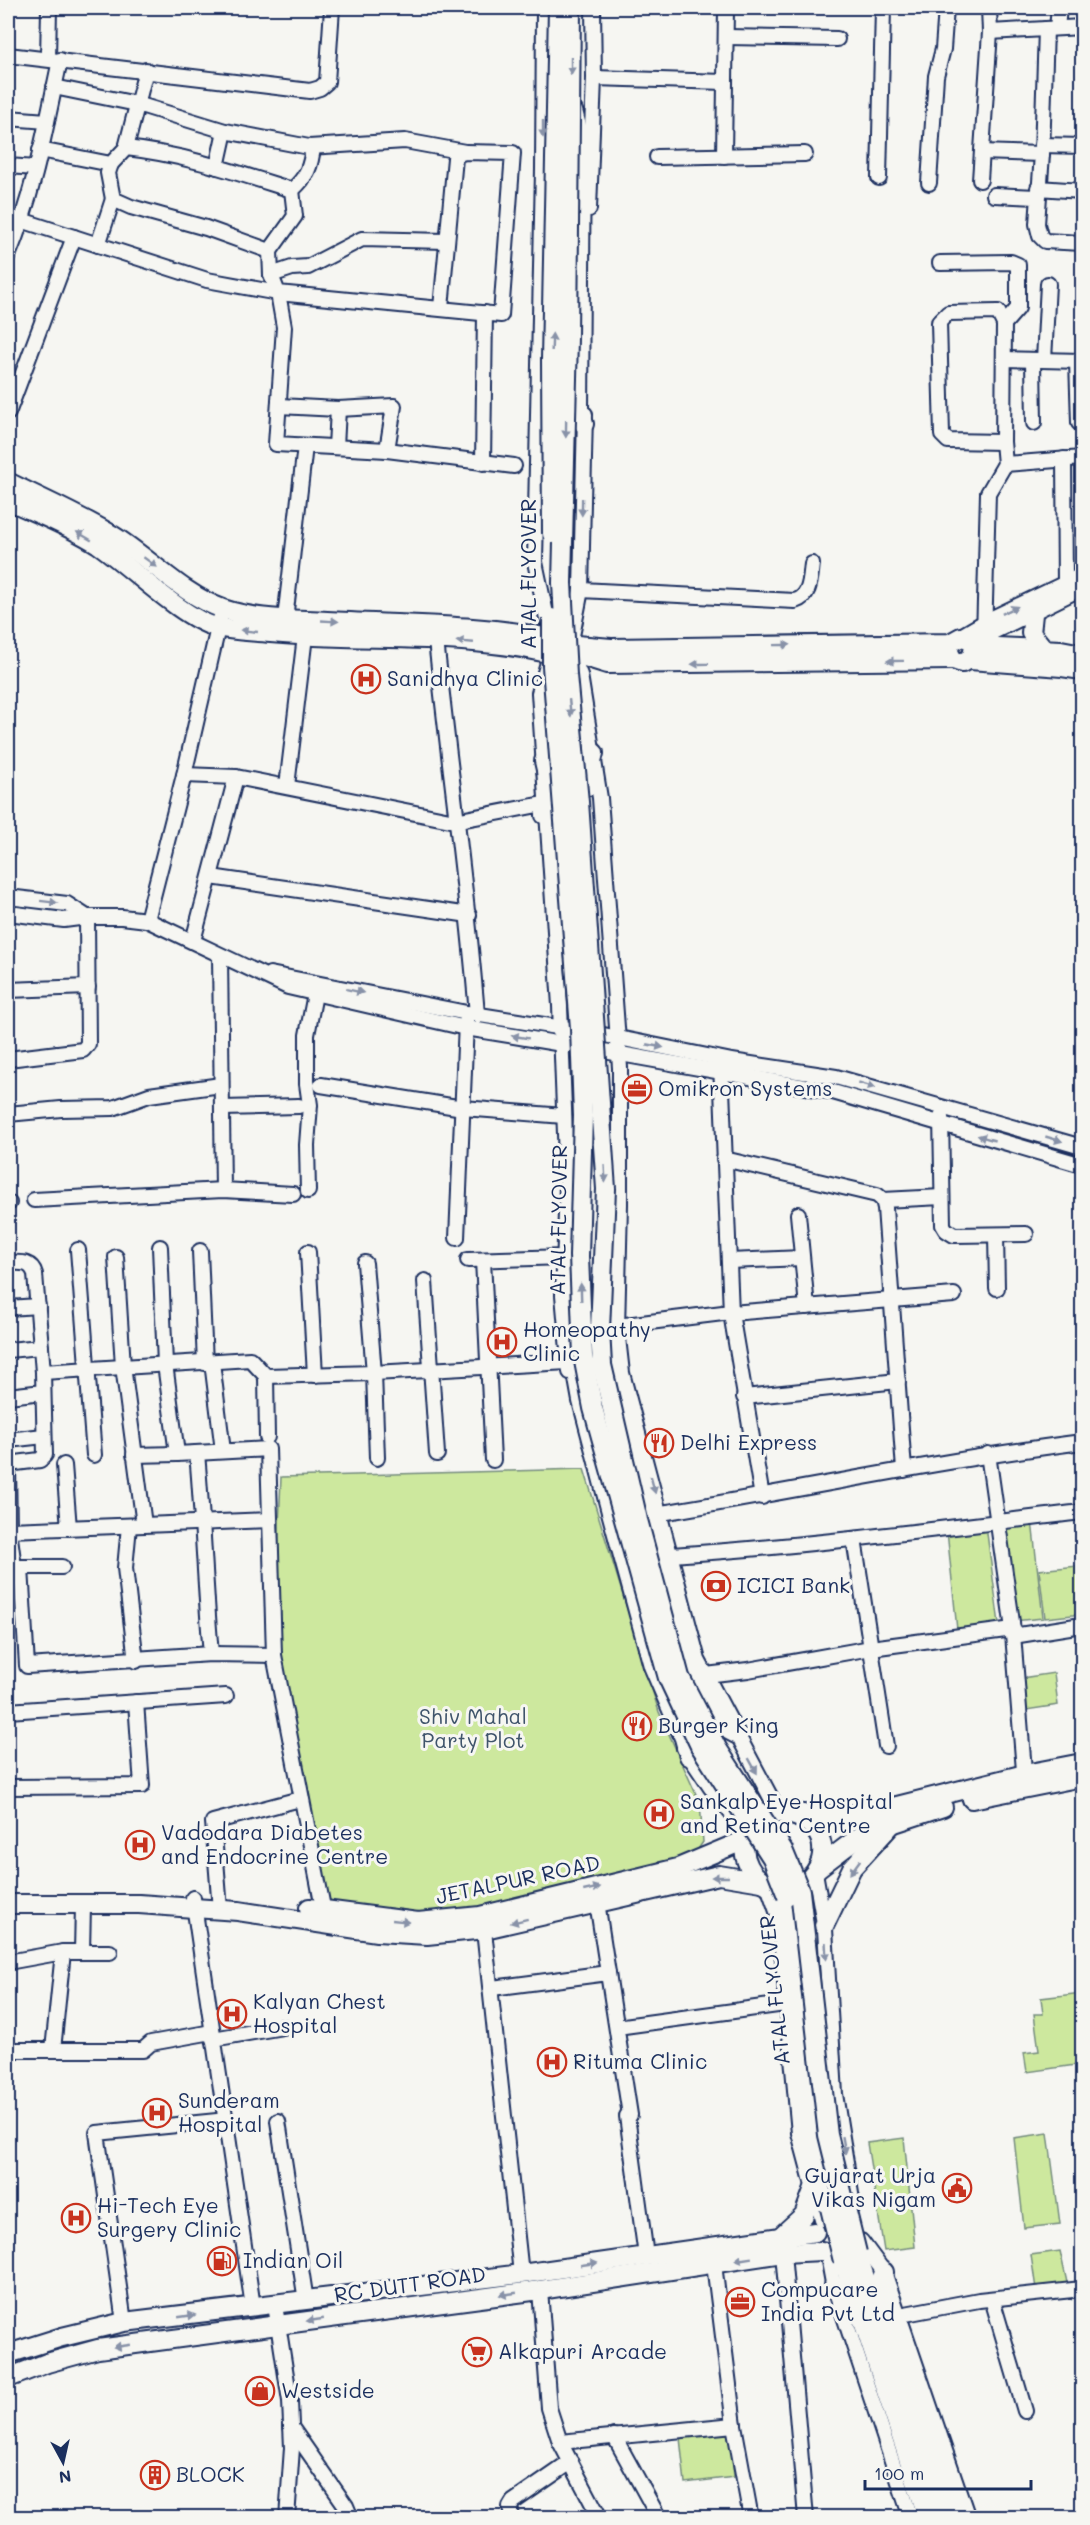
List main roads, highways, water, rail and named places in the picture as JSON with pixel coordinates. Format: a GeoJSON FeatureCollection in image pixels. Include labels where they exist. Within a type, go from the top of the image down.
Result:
{"type":"FeatureCollection","features":[{"type":"Feature","properties":{"kind":"main road","name":"ATAL FLYOVER"},"geometry":{"type":"LineString","coordinates":[[558,8],[551,418],[552,666],[580,1028],[582,1148],[579,1256],[583,1356],[593,1408],[668,1678],[700,1746],[772,1858],[787,1896],[794,1930],[799,2006],[815,2140],[834,2258],[928,2517]]}},
{"type":"Feature","properties":{"kind":"main road","name":"ATAL FLYOVER"},"geometry":{"type":"LineString","coordinates":[[571,8],[563,615],[603,1140],[608,1328],[602,1365],[609,1401],[680,1677],[717,1748],[783,1850],[800,1891],[833,2158],[863,2275],[944,2517]]}},
{"type":"Feature","properties":{"kind":"main road"},"geometry":{"type":"LineString","coordinates":[[570,104],[581,142],[582,417]]}},
{"type":"Feature","properties":{"kind":"main road"},"geometry":{"type":"LineString","coordinates":[[8,482],[98,527],[202,599],[223,609],[284,626],[305,636],[436,640],[523,647],[549,646],[564,632],[574,648]]}},
{"type":"Feature","properties":{"kind":"main road"},"geometry":{"type":"LineString","coordinates":[[8,501],[74,530],[97,543],[193,616],[218,627],[445,626],[520,632],[549,646],[559,662],[574,648],[968,643],[1083,654]]}},
{"type":"Feature","properties":{"kind":"main road"},"geometry":{"type":"LineString","coordinates":[[1033,614],[1031,633],[1044,649]]}},
{"type":"Feature","properties":{"kind":"main road"},"geometry":{"type":"LineString","coordinates":[[968,643],[1062,667],[1083,670]]}},
{"type":"Feature","properties":{"kind":"main road"},"geometry":{"type":"LineString","coordinates":[[594,753],[589,773],[589,786],[609,1075],[609,1128],[603,1140]]}},
{"type":"Feature","properties":{"kind":"main road"},"geometry":{"type":"LineString","coordinates":[[544,761],[552,796],[566,950],[572,1127],[582,1148]]}},
{"type":"Feature","properties":{"kind":"main road"},"geometry":{"type":"LineString","coordinates":[[608,1328],[608,1346],[627,1432],[686,1652],[719,1725],[736,1734]]}},
{"type":"Feature","properties":{"kind":"main road"},"geometry":{"type":"LineString","coordinates":[[582,1336],[576,1349],[575,1362],[582,1401],[640,1625],[653,1666],[689,1756]]}},
{"type":"Feature","properties":{"kind":"main road"},"geometry":{"type":"LineString","coordinates":[[678,1876],[719,1875],[787,1889],[799,1885],[864,1833],[1083,1763]]}},
{"type":"Feature","properties":{"kind":"main road"},"geometry":{"type":"LineString","coordinates":[[678,1876],[746,1837],[767,1816],[785,1813],[864,1814],[1025,1781],[1083,1777]]}},
{"type":"Feature","properties":{"kind":"main road"},"geometry":{"type":"LineString","coordinates":[[785,1813],[802,1817],[818,1834],[822,1845],[816,1870]]}},
{"type":"Feature","properties":{"kind":"main road"},"geometry":{"type":"LineString","coordinates":[[824,1926],[852,1868],[893,1823]]}},
{"type":"Feature","properties":{"kind":"main road"},"geometry":{"type":"LineString","coordinates":[[746,1837],[748,1866],[765,1884]]}},
{"type":"Feature","properties":{"kind":"main road","name":"JETALPUR ROAD"},"geometry":{"type":"LineString","coordinates":[[8,1893],[194,1903],[325,1916],[410,1935],[597,1902],[678,1876]]}},
{"type":"Feature","properties":{"kind":"main road","name":"JETALPUR ROAD"},"geometry":{"type":"LineString","coordinates":[[484,1922],[678,1876]]}},
{"type":"Feature","properties":{"kind":"main road","name":"JETALPUR ROAD"},"geometry":{"type":"LineString","coordinates":[[8,1904],[194,1903]]}},
{"type":"Feature","properties":{"kind":"main road"},"geometry":{"type":"LineString","coordinates":[[782,2245],[804,2215],[814,2188]]}},
{"type":"Feature","properties":{"kind":"main road","name":"RC DUTT ROAD"},"geometry":{"type":"LineString","coordinates":[[8,2354],[62,2337],[124,2322],[521,2274],[645,2256],[782,2245],[840,2258],[853,2253],[861,2241],[861,2233],[850,2215],[835,2212],[819,2225],[782,2245],[714,2264],[540,2290],[98,2349],[8,2378]]}},
{"type":"Feature","properties":{"kind":"main road"},"geometry":{"type":"LineString","coordinates":[[819,2225],[816,2242],[834,2258]]}},
{"type":"Feature","properties":{"kind":"main road"},"geometry":{"type":"LineString","coordinates":[[883,2279],[958,2517]]}},
{"type":"Feature","properties":{"kind":"main road"},"geometry":{"type":"LineString","coordinates":[[834,2285],[844,2293],[847,2301],[919,2517]]}},
{"type":"Feature","properties":{"kind":"place","name":"Sanidhya Clinic"},"geometry":{"type":"Point","coordinates":[366,679]}},
{"type":"Feature","properties":{"kind":"place","name":"Omikron Systems"},"geometry":{"type":"Point","coordinates":[637,1089]}},
{"type":"Feature","properties":{"kind":"place","name":"Homeopathy Clinic"},"geometry":{"type":"Point","coordinates":[502,1342]}},
{"type":"Feature","properties":{"kind":"place","name":"Delhi Express"},"geometry":{"type":"Point","coordinates":[659,1443]}},
{"type":"Feature","properties":{"kind":"place","name":"ICICI Bank"},"geometry":{"type":"Point","coordinates":[716,1586]}},
{"type":"Feature","properties":{"kind":"place","name":"Burger King"},"geometry":{"type":"Point","coordinates":[637,1726]}},
{"type":"Feature","properties":{"kind":"place","name":"Sankalp Eye Hospital and Retina Centre"},"geometry":{"type":"Point","coordinates":[659,1814]}},
{"type":"Feature","properties":{"kind":"place","name":"Vadodara Diabetes and Endocrine Centre"},"geometry":{"type":"Point","coordinates":[140,1845]}},
{"type":"Feature","properties":{"kind":"place","name":"Kalyan Chest Hospital"},"geometry":{"type":"Point","coordinates":[232,2014]}},
{"type":"Feature","properties":{"kind":"place","name":"Rituma Clinic"},"geometry":{"type":"Point","coordinates":[552,2062]}},
{"type":"Feature","properties":{"kind":"place","name":"Sunderam Hospital"},"geometry":{"type":"Point","coordinates":[157,2113]}},
{"type":"Feature","properties":{"kind":"place","name":"Gujarat Urja Vikas Nigam"},"geometry":{"type":"Point","coordinates":[957,2188]}},
{"type":"Feature","properties":{"kind":"place","name":"Hi-Tech Eye Surgery Clinic"},"geometry":{"type":"Point","coordinates":[76,2218]}},
{"type":"Feature","properties":{"kind":"place","name":"Indian Oil"},"geometry":{"type":"Point","coordinates":[222,2261]}},
{"type":"Feature","properties":{"kind":"place","name":"Compucare India Pvt Ltd"},"geometry":{"type":"Point","coordinates":[740,2302]}},
{"type":"Feature","properties":{"kind":"place","name":"Alkapuri Arcade"},"geometry":{"type":"Point","coordinates":[477,2352]}},
{"type":"Feature","properties":{"kind":"place","name":"Westside"},"geometry":{"type":"Point","coordinates":[260,2391]}},
{"type":"Feature","properties":{"kind":"place","name":"BLOCK"},"geometry":{"type":"Point","coordinates":[155,2475]}},
{"type":"Feature","properties":{"kind":"park label","name":"Shiv Mahal Party Plot"},"geometry":{"type":"Point","coordinates":[473,1729]}}]}
